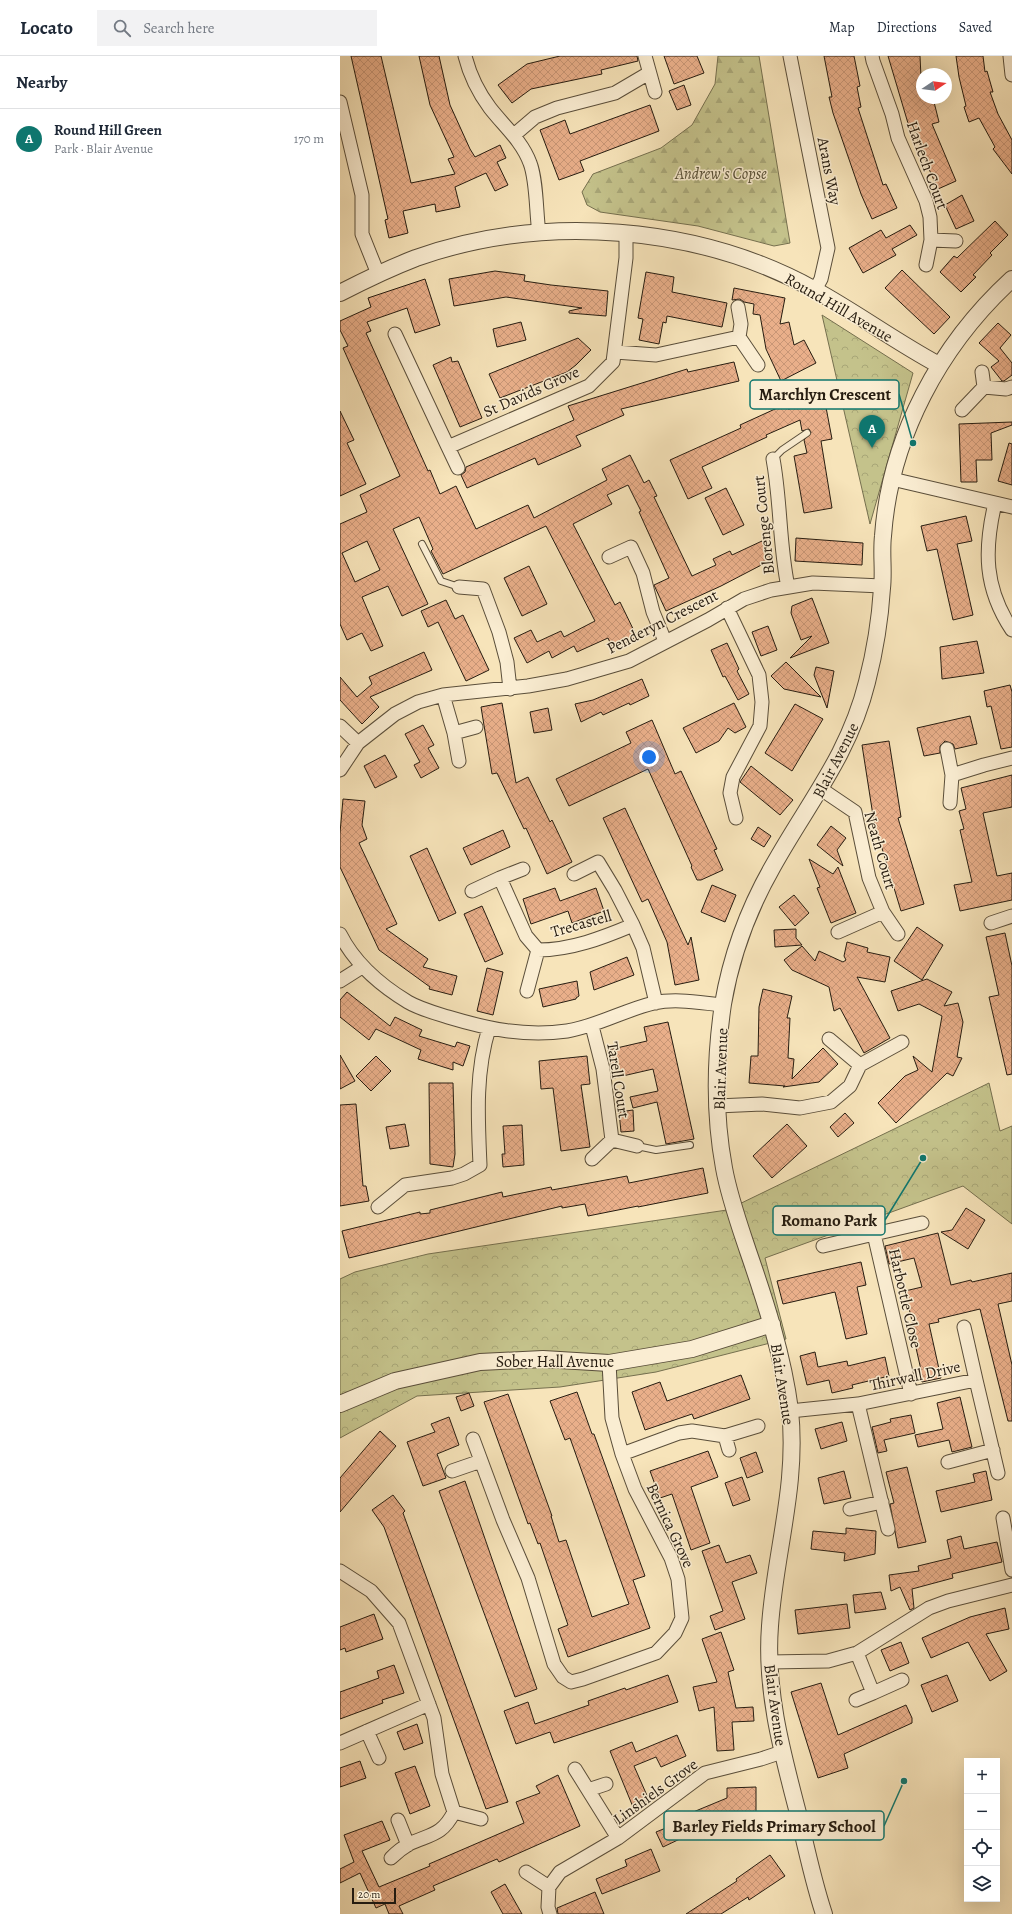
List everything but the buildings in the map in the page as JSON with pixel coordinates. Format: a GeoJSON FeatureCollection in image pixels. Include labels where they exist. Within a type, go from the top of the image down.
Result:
{"type":"FeatureCollection","features":[{"type":"Feature","properties":{"kind":"street"},"geometry":{"type":"LineString","coordinates":[[465,56],[469,73],[478,90],[491,109],[514,134],[530,163],[534,180],[539,233]]}},
{"type":"Feature","properties":{"kind":"street"},"geometry":{"type":"LineString","coordinates":[[645,56],[655,92]]}},
{"type":"Feature","properties":{"kind":"street","name":"Arans Way"},"geometry":{"type":"LineString","coordinates":[[790,56],[828,248],[821,279],[815,290]]}},
{"type":"Feature","properties":{"kind":"street","name":"Harlech Court"},"geometry":{"type":"LineString","coordinates":[[872,56],[892,114],[898,138],[908,164],[921,186],[926,201],[930,217],[931,240],[926,265]]}},
{"type":"Feature","properties":{"kind":"street"},"geometry":{"type":"LineString","coordinates":[[1010,56],[1012,75]]}},
{"type":"Feature","properties":{"kind":"street"},"geometry":{"type":"LineString","coordinates":[[514,134],[535,117],[557,108],[615,94],[649,73]]}},
{"type":"Feature","properties":{"kind":"street"},"geometry":{"type":"LineString","coordinates":[[340,102],[343,132],[362,194],[362,234],[378,274]]}},
{"type":"Feature","properties":{"kind":"street","name":"Round Hill Avenue"},"geometry":{"type":"LineString","coordinates":[[340,292],[417,258],[458,246],[495,238],[539,233],[580,231],[626,233],[694,244],[754,263],[815,290],[939,365]]}},
{"type":"Feature","properties":{"kind":"street","name":"St Davids Grove"},"geometry":{"type":"LineString","coordinates":[[448,447],[589,386],[613,362],[626,258],[626,233]]}},
{"type":"Feature","properties":{"kind":"street"},"geometry":{"type":"LineString","coordinates":[[931,240],[956,241]]}},
{"type":"Feature","properties":{"kind":"street","name":"Blair Avenue"},"geometry":{"type":"LineString","coordinates":[[824,1914],[782,1752],[769,1662],[770,1626],[791,1473],[790,1411],[772,1324],[739,1225],[724,1171],[717,1106],[716,1070],[723,1005],[742,932],[760,891],[773,866],[821,789],[854,725],[866,688],[875,650],[882,586],[883,534],[892,478],[903,440],[939,365],[962,332],[991,298],[1012,279]]}},
{"type":"Feature","properties":{"kind":"street"},"geometry":{"type":"LineString","coordinates":[[738,307],[741,324],[739,337],[758,365]]}},
{"type":"Feature","properties":{"kind":"street"},"geometry":{"type":"LineString","coordinates":[[395,334],[458,468]]}},
{"type":"Feature","properties":{"kind":"street"},"geometry":{"type":"LineString","coordinates":[[615,352],[656,355],[739,337]]}},
{"type":"Feature","properties":{"kind":"street"},"geometry":{"type":"LineString","coordinates":[[982,372],[984,387]]}},
{"type":"Feature","properties":{"kind":"street"},"geometry":{"type":"LineString","coordinates":[[984,387],[1006,389],[1012,387]]}},
{"type":"Feature","properties":{"kind":"street"},"geometry":{"type":"LineString","coordinates":[[962,410],[984,387]]}},
{"type":"Feature","properties":{"kind":"street","name":"Blorenge Court"},"geometry":{"type":"LineString","coordinates":[[773,459],[778,486],[782,557],[788,587]]}},
{"type":"Feature","properties":{"kind":"street"},"geometry":{"type":"LineString","coordinates":[[892,478],[1012,507]]}},
{"type":"Feature","properties":{"kind":"street"},"geometry":{"type":"LineString","coordinates":[[995,503],[988,531],[987,559],[995,598],[1012,630]]}},
{"type":"Feature","properties":{"kind":"street"},"geometry":{"type":"LineString","coordinates":[[609,556],[630,547],[643,573],[653,612],[666,641]]}},
{"type":"Feature","properties":{"kind":"street","name":"Penderyn Crescent"},"geometry":{"type":"LineString","coordinates":[[340,770],[358,743],[395,714],[418,702],[443,695],[467,691],[510,689],[567,679],[607,668],[629,661],[708,620],[744,599],[771,590],[812,583],[882,586]]}},
{"type":"Feature","properties":{"kind":"street"},"geometry":{"type":"LineString","coordinates":[[459,587],[483,589],[500,632],[507,662],[510,689]]}},
{"type":"Feature","properties":{"kind":"street"},"geometry":{"type":"LineString","coordinates":[[727,608],[759,675],[762,702],[760,726],[733,777],[730,793],[736,818]]}},
{"type":"Feature","properties":{"kind":"street"},"geometry":{"type":"LineString","coordinates":[[443,695],[454,733],[459,761]]}},
{"type":"Feature","properties":{"kind":"street"},"geometry":{"type":"LineString","coordinates":[[340,726],[358,743]]}},
{"type":"Feature","properties":{"kind":"street"},"geometry":{"type":"LineString","coordinates":[[454,733],[476,727]]}},
{"type":"Feature","properties":{"kind":"street"},"geometry":{"type":"LineString","coordinates":[[947,749],[952,775],[950,803]]}},
{"type":"Feature","properties":{"kind":"street"},"geometry":{"type":"LineString","coordinates":[[952,775],[984,764],[1012,758]]}},
{"type":"Feature","properties":{"kind":"street","name":"Neath Court"},"geometry":{"type":"LineString","coordinates":[[821,789],[855,812],[869,878],[883,912],[898,934]]}},
{"type":"Feature","properties":{"kind":"street","name":"Trecastell"},"geometry":{"type":"LineString","coordinates":[[574,874],[598,862],[615,890],[643,948],[656,1003]]}},
{"type":"Feature","properties":{"kind":"street"},"geometry":{"type":"LineString","coordinates":[[472,891],[523,868]]}},
{"type":"Feature","properties":{"kind":"street","name":"Trecastell"},"geometry":{"type":"LineString","coordinates":[[500,878],[526,936],[538,950],[552,950],[586,943],[633,925]]}},
{"type":"Feature","properties":{"kind":"street","name":"Neath Court"},"geometry":{"type":"LineString","coordinates":[[838,932],[883,912]]}},
{"type":"Feature","properties":{"kind":"street"},"geometry":{"type":"LineString","coordinates":[[991,923],[1012,916]]}},
{"type":"Feature","properties":{"kind":"street"},"geometry":{"type":"LineString","coordinates":[[340,934],[362,967],[379,982],[409,1003],[431,1012],[489,1028],[532,1034],[568,1031],[592,1026],[637,1008],[656,1003],[675,1001],[723,1005]]}},
{"type":"Feature","properties":{"kind":"street","name":"Trecastell"},"geometry":{"type":"LineString","coordinates":[[527,991],[538,950]]}},
{"type":"Feature","properties":{"kind":"street"},"geometry":{"type":"LineString","coordinates":[[340,981],[362,967]]}},
{"type":"Feature","properties":{"kind":"street","name":"Tarell Court"},"geometry":{"type":"LineString","coordinates":[[592,1026],[603,1069],[612,1140]]}},
{"type":"Feature","properties":{"kind":"street"},"geometry":{"type":"LineString","coordinates":[[378,1208],[404,1185],[452,1178],[480,1166],[478,1106],[479,1078],[483,1046],[489,1028]]}},
{"type":"Feature","properties":{"kind":"street"},"geometry":{"type":"LineString","coordinates":[[829,1039],[860,1065]]}},
{"type":"Feature","properties":{"kind":"street"},"geometry":{"type":"LineString","coordinates":[[717,1106],[762,1104],[800,1108],[831,1102],[850,1086],[860,1065],[902,1042]]}},
{"type":"Feature","properties":{"kind":"street","name":"Tarell Court"},"geometry":{"type":"LineString","coordinates":[[612,1140],[637,1146]]}},
{"type":"Feature","properties":{"kind":"street","name":"Tarell Court"},"geometry":{"type":"LineString","coordinates":[[592,1159],[612,1140]]}},
{"type":"Feature","properties":{"kind":"street","name":"Harbottle Close"},"geometry":{"type":"LineString","coordinates":[[823,1246],[922,1223]]}},
{"type":"Feature","properties":{"kind":"street","name":"Harbottle Close"},"geometry":{"type":"LineString","coordinates":[[874,1234],[911,1394]]}},
{"type":"Feature","properties":{"kind":"street","name":"Sober Hall Avenue"},"geometry":{"type":"LineString","coordinates":[[340,1404],[395,1381],[480,1362],[543,1359],[609,1363],[692,1349],[772,1324]]}},
{"type":"Feature","properties":{"kind":"street"},"geometry":{"type":"LineString","coordinates":[[964,1327],[976,1380]]}},
{"type":"Feature","properties":{"kind":"street","name":"Bernica Grove"},"geometry":{"type":"LineString","coordinates":[[473,1439],[528,1578],[554,1664],[563,1677],[571,1682],[583,1679],[656,1653],[675,1633],[682,1618],[678,1578],[671,1558],[635,1489],[622,1454],[612,1418],[609,1363]]}},
{"type":"Feature","properties":{"kind":"street","name":"Thirwall Drive"},"geometry":{"type":"LineString","coordinates":[[790,1411],[858,1404],[976,1380],[998,1473]]}},
{"type":"Feature","properties":{"kind":"street"},"geometry":{"type":"LineString","coordinates":[[858,1404],[888,1530]]}},
{"type":"Feature","properties":{"kind":"street"},"geometry":{"type":"LineString","coordinates":[[622,1454],[679,1433],[692,1431],[725,1436],[758,1426]]}},
{"type":"Feature","properties":{"kind":"street"},"geometry":{"type":"LineString","coordinates":[[725,1436],[729,1450]]}},
{"type":"Feature","properties":{"kind":"street"},"geometry":{"type":"LineString","coordinates":[[948,1462],[993,1450]]}},
{"type":"Feature","properties":{"kind":"street"},"geometry":{"type":"LineString","coordinates":[[452,1471],[481,1461]]}},
{"type":"Feature","properties":{"kind":"street"},"geometry":{"type":"LineString","coordinates":[[850,1509],[882,1502]]}},
{"type":"Feature","properties":{"kind":"street"},"geometry":{"type":"LineString","coordinates":[[1003,1518],[1012,1570]]}},
{"type":"Feature","properties":{"kind":"street"},"geometry":{"type":"LineString","coordinates":[[340,1572],[372,1591],[399,1623],[434,1718],[442,1774],[454,1812]]}},
{"type":"Feature","properties":{"kind":"street"},"geometry":{"type":"LineString","coordinates":[[769,1662],[828,1661],[857,1653],[929,1608],[948,1601],[1012,1585]]}},
{"type":"Feature","properties":{"kind":"street"},"geometry":{"type":"LineString","coordinates":[[857,1653],[873,1693]]}},
{"type":"Feature","properties":{"kind":"street"},"geometry":{"type":"LineString","coordinates":[[856,1700],[902,1680]]}},
{"type":"Feature","properties":{"kind":"street"},"geometry":{"type":"LineString","coordinates":[[340,1743],[429,1704]]}},
{"type":"Feature","properties":{"kind":"street"},"geometry":{"type":"LineString","coordinates":[[368,1731],[379,1758]]}},
{"type":"Feature","properties":{"kind":"street","name":"Linshiels Grove"},"geometry":{"type":"LineString","coordinates":[[550,1886],[560,1872],[618,1838],[705,1773],[761,1759],[782,1752]]}},
{"type":"Feature","properties":{"kind":"street","name":"Linshiels Grove"},"geometry":{"type":"LineString","coordinates":[[575,1769],[618,1838]]}},
{"type":"Feature","properties":{"kind":"street"},"geometry":{"type":"LineString","coordinates":[[588,1790],[606,1784]]}},
{"type":"Feature","properties":{"kind":"street"},"geometry":{"type":"LineString","coordinates":[[454,1812],[481,1819]]}},
{"type":"Feature","properties":{"kind":"street"},"geometry":{"type":"LineString","coordinates":[[391,1858],[408,1845],[442,1830],[454,1812]]}},
{"type":"Feature","properties":{"kind":"street"},"geometry":{"type":"LineString","coordinates":[[398,1820],[408,1845]]}},
{"type":"Feature","properties":{"kind":"street"},"geometry":{"type":"LineString","coordinates":[[526,1872],[550,1886],[548,1907],[550,1914]]}},
{"type":"Feature","properties":{"kind":"lane"},"geometry":{"type":"LineString","coordinates":[[773,459],[782,450],[807,433]]}},
{"type":"Feature","properties":{"kind":"lane"},"geometry":{"type":"LineString","coordinates":[[422,544],[442,581],[459,587]]}},
{"type":"Feature","properties":{"kind":"lane"},"geometry":{"type":"LineString","coordinates":[[637,1146],[656,1150],[690,1145]]}},
{"type":"Feature","properties":{"kind":"green space","name":"Andrew's Copse"},"geometry":{"type":"Polygon","coordinates":[[[718,56],[759,56],[790,243],[774,246],[698,226],[600,212],[587,205],[582,192],[593,174],[661,148],[692,125],[715,84],[718,56]]]}},
{"type":"Feature","properties":{"kind":"green space"},"geometry":{"type":"Polygon","coordinates":[[[822,315],[913,373],[870,524],[822,315]]]}},
{"type":"Feature","properties":{"kind":"green space"},"geometry":{"type":"Polygon","coordinates":[[[989,1083],[1000,1131],[1012,1126],[1012,1224],[963,1186],[765,1258],[786,1339],[656,1372],[560,1387],[417,1396],[340,1438],[340,1279],[355,1272],[428,1254],[727,1210],[989,1083]]]}},
{"type":"Feature","properties":{"kind":"place","name":"Marchlyn Crescent"},"geometry":{"type":"Point","coordinates":[913,443]}},
{"type":"Feature","properties":{"kind":"place","name":"Round Hill Green"},"geometry":{"type":"Point","coordinates":[872,448]}},
{"type":"Feature","properties":{"kind":"place","name":"Romano Park"},"geometry":{"type":"Point","coordinates":[923,1158]}},
{"type":"Feature","properties":{"kind":"place","name":"Barley Fields Primary School"},"geometry":{"type":"Point","coordinates":[904,1781]}}]}
